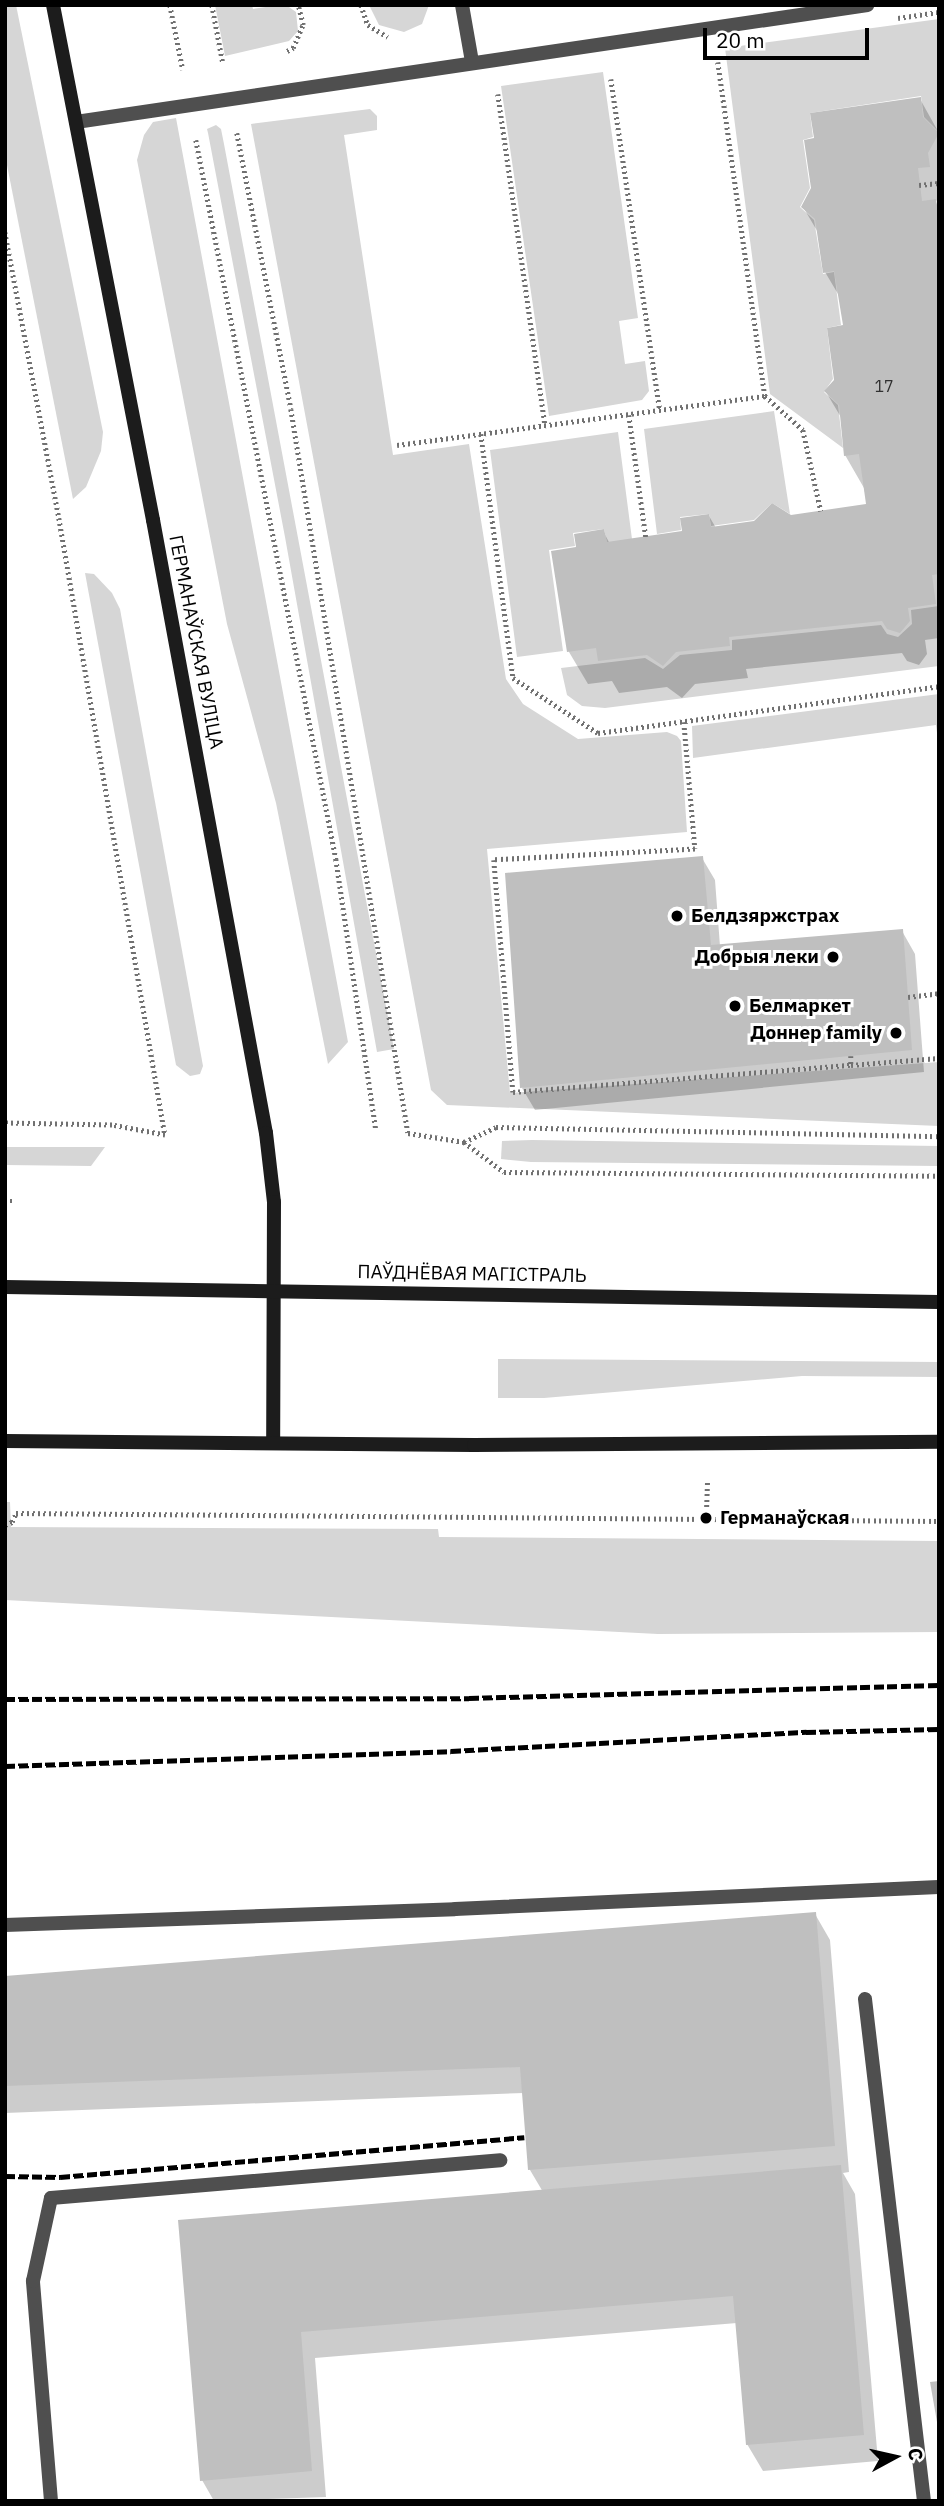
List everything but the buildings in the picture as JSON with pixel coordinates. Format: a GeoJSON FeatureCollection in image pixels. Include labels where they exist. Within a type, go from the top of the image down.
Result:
{"type":"FeatureCollection","features":[{"type":"Feature","properties":{"kind":"main road","name":"ГЕРМАНАЎСКАЯ ВУЛІЦА"},"geometry":{"type":"LineString","coordinates":[[53,5],[266,1133],[274,1202],[273,1442]]}},
{"type":"Feature","properties":{"kind":"main road","name":"ПАЎДНЁВАЯ МАГІСТРАЛЬ"},"geometry":{"type":"LineString","coordinates":[[5,1287],[272,1289],[939,1302]]}},
{"type":"Feature","properties":{"kind":"main road"},"geometry":{"type":"LineString","coordinates":[[5,1441],[474,1445],[939,1442]]}},
{"type":"Feature","properties":{"kind":"lane"},"geometry":{"type":"LineString","coordinates":[[462,5],[472,62]]}},
{"type":"Feature","properties":{"kind":"lane"},"geometry":{"type":"LineString","coordinates":[[76,122],[867,5]]}},
{"type":"Feature","properties":{"kind":"lane"},"geometry":{"type":"LineString","coordinates":[[5,1925],[454,1909],[939,1887]]}},
{"type":"Feature","properties":{"kind":"lane"},"geometry":{"type":"LineString","coordinates":[[865,1999],[924,2501]]}},
{"type":"Feature","properties":{"kind":"lane"},"geometry":{"type":"LineString","coordinates":[[51,2501],[33,2281],[51,2198],[500,2160]]}},
{"type":"Feature","properties":{"kind":"path"},"geometry":{"type":"LineString","coordinates":[[170,5],[336,859],[376,1130]]}},
{"type":"Feature","properties":{"kind":"path"},"geometry":{"type":"LineString","coordinates":[[212,5],[291,409],[408,1133],[464,1142],[504,1172],[939,1176]]}},
{"type":"Feature","properties":{"kind":"path"},"geometry":{"type":"LineString","coordinates":[[284,53],[293,48],[303,26],[298,5]]}},
{"type":"Feature","properties":{"kind":"path"},"geometry":{"type":"LineString","coordinates":[[361,5],[368,25],[377,33],[397,40]]}},
{"type":"Feature","properties":{"kind":"path"},"geometry":{"type":"LineString","coordinates":[[716,50],[765,396],[803,430],[821,511]]}},
{"type":"Feature","properties":{"kind":"path"},"geometry":{"type":"LineString","coordinates":[[609,65],[660,410]]}},
{"type":"Feature","properties":{"kind":"path"},"geometry":{"type":"LineString","coordinates":[[496,80],[545,425]]}},
{"type":"Feature","properties":{"kind":"path"},"geometry":{"type":"LineString","coordinates":[[919,185],[939,183]]}},
{"type":"Feature","properties":{"kind":"path"},"geometry":{"type":"LineString","coordinates":[[5,232],[61,531],[165,1135],[112,1125],[5,1123]]}},
{"type":"Feature","properties":{"kind":"path"},"geometry":{"type":"LineString","coordinates":[[397,446],[765,396]]}},
{"type":"Feature","properties":{"kind":"path"},"geometry":{"type":"LineString","coordinates":[[629,415],[646,537]]}},
{"type":"Feature","properties":{"kind":"path"},"geometry":{"type":"LineString","coordinates":[[481,434],[513,678],[598,733],[939,686]]}},
{"type":"Feature","properties":{"kind":"path"},"geometry":{"type":"LineString","coordinates":[[684,722],[695,849],[494,860],[513,1092],[939,1058]]}},
{"type":"Feature","properties":{"kind":"path"},"geometry":{"type":"LineString","coordinates":[[908,997],[939,993]]}},
{"type":"Feature","properties":{"kind":"path"},"geometry":{"type":"LineString","coordinates":[[851,1055],[851,1065]]}},
{"type":"Feature","properties":{"kind":"path"},"geometry":{"type":"LineString","coordinates":[[464,1142],[496,1127],[939,1136]]}},
{"type":"Feature","properties":{"kind":"path"},"geometry":{"type":"LineString","coordinates":[[5,1525],[12,1522],[16,1513],[939,1521]]}},
{"type":"Feature","properties":{"kind":"shaded area"},"geometry":{"type":"Polygon","coordinates":[[[5,5],[16,5],[103,432],[101,451],[86,487],[73,499],[5,155],[5,5]]]}},
{"type":"Feature","properties":{"kind":"shaded area"},"geometry":{"type":"Polygon","coordinates":[[[215,5],[252,5],[253,9],[279,5],[289,7],[296,12],[298,31],[289,41],[225,56],[215,5]]]}},
{"type":"Feature","properties":{"kind":"shaded area"},"geometry":{"type":"Polygon","coordinates":[[[369,5],[429,5],[422,24],[404,32],[379,25],[369,5]]]}},
{"type":"Feature","properties":{"kind":"shaded area"},"geometry":{"type":"Polygon","coordinates":[[[939,19],[939,132],[924,117],[921,96],[810,113],[813,137],[803,140],[810,188],[800,207],[814,220],[823,274],[834,272],[841,325],[827,328],[833,379],[824,392],[838,405],[843,448],[770,394],[725,48],[939,19]]]}},
{"type":"Feature","properties":{"kind":"shaded area"},"geometry":{"type":"Polygon","coordinates":[[[603,72],[638,318],[619,321],[625,364],[645,361],[649,391],[642,400],[549,416],[501,86],[603,72]]]}},
{"type":"Feature","properties":{"kind":"shaded area"},"geometry":{"type":"Polygon","coordinates":[[[370,109],[377,116],[377,130],[344,135],[393,455],[469,444],[506,679],[523,704],[578,739],[667,732],[681,741],[687,832],[487,849],[510,1093],[939,1062],[939,1126],[447,1105],[431,1090],[251,124],[370,109]]]}},
{"type":"Feature","properties":{"kind":"shaded area"},"geometry":{"type":"Polygon","coordinates":[[[176,118],[348,1042],[328,1064],[276,803],[227,624],[137,160],[144,135],[153,122],[176,118]]]}},
{"type":"Feature","properties":{"kind":"shaded area"},"geometry":{"type":"Polygon","coordinates":[[[216,125],[221,129],[224,144],[394,1049],[377,1052],[285,537],[207,129],[216,125]]]}},
{"type":"Feature","properties":{"kind":"shaded area"},"geometry":{"type":"Polygon","coordinates":[[[774,411],[790,514],[772,503],[754,520],[711,526],[709,514],[680,517],[681,530],[657,534],[644,429],[774,411]]]}},
{"type":"Feature","properties":{"kind":"shaded area"},"geometry":{"type":"Polygon","coordinates":[[[618,432],[632,539],[607,543],[604,529],[573,533],[575,546],[549,550],[563,651],[517,657],[490,450],[618,432]]]}},
{"type":"Feature","properties":{"kind":"shaded area"},"geometry":{"type":"Polygon","coordinates":[[[85,573],[94,574],[112,593],[120,609],[203,1066],[200,1074],[190,1076],[176,1065],[85,573]]]}},
{"type":"Feature","properties":{"kind":"shaded area"},"geometry":{"type":"Polygon","coordinates":[[[939,606],[939,666],[605,708],[582,706],[567,695],[561,668],[645,658],[663,669],[680,655],[732,650],[732,640],[881,625],[887,634],[898,637],[912,624],[911,610],[939,606]]]}},
{"type":"Feature","properties":{"kind":"shaded area"},"geometry":{"type":"Polygon","coordinates":[[[939,694],[939,749],[936,725],[693,758],[692,726],[939,694]]]}},
{"type":"Feature","properties":{"kind":"shaded area"},"geometry":{"type":"Polygon","coordinates":[[[502,1141],[939,1146],[939,1166],[531,1162],[501,1159],[502,1141]]]}},
{"type":"Feature","properties":{"kind":"shaded area"},"geometry":{"type":"Polygon","coordinates":[[[5,1147],[105,1147],[91,1166],[5,1165],[5,1147]]]}},
{"type":"Feature","properties":{"kind":"shaded area"},"geometry":{"type":"Polygon","coordinates":[[[498,1359],[939,1362],[939,1377],[802,1376],[544,1398],[498,1398],[498,1359]]]}},
{"type":"Feature","properties":{"kind":"shaded area"},"geometry":{"type":"Polygon","coordinates":[[[5,1502],[10,1502],[11,1527],[438,1529],[439,1537],[939,1541],[939,1632],[658,1634],[5,1600],[5,1502]]]}},
{"type":"Feature","properties":{"kind":"railway"},"geometry":{"type":"LineString","coordinates":[[5,1699],[469,1698],[939,1685]]}},
{"type":"Feature","properties":{"kind":"railway"},"geometry":{"type":"LineString","coordinates":[[5,1766],[451,1751],[806,1732],[939,1729]]}},
{"type":"Feature","properties":{"kind":"railway"},"geometry":{"type":"LineString","coordinates":[[5,2176],[60,2177],[524,2137]]}},
{"type":"Feature","properties":{"kind":"place","name":"Белдзяржстрах"},"geometry":{"type":"Point","coordinates":[677,916]}},
{"type":"Feature","properties":{"kind":"place","name":"Добрыя леки"},"geometry":{"type":"Point","coordinates":[833,957]}},
{"type":"Feature","properties":{"kind":"place","name":"Белмаркет"},"geometry":{"type":"Point","coordinates":[735,1006]}},
{"type":"Feature","properties":{"kind":"place","name":"Доннер family"},"geometry":{"type":"Point","coordinates":[896,1033]}},
{"type":"Feature","properties":{"kind":"place","name":"Германаўская"},"geometry":{"type":"Point","coordinates":[706,1518]}}]}
